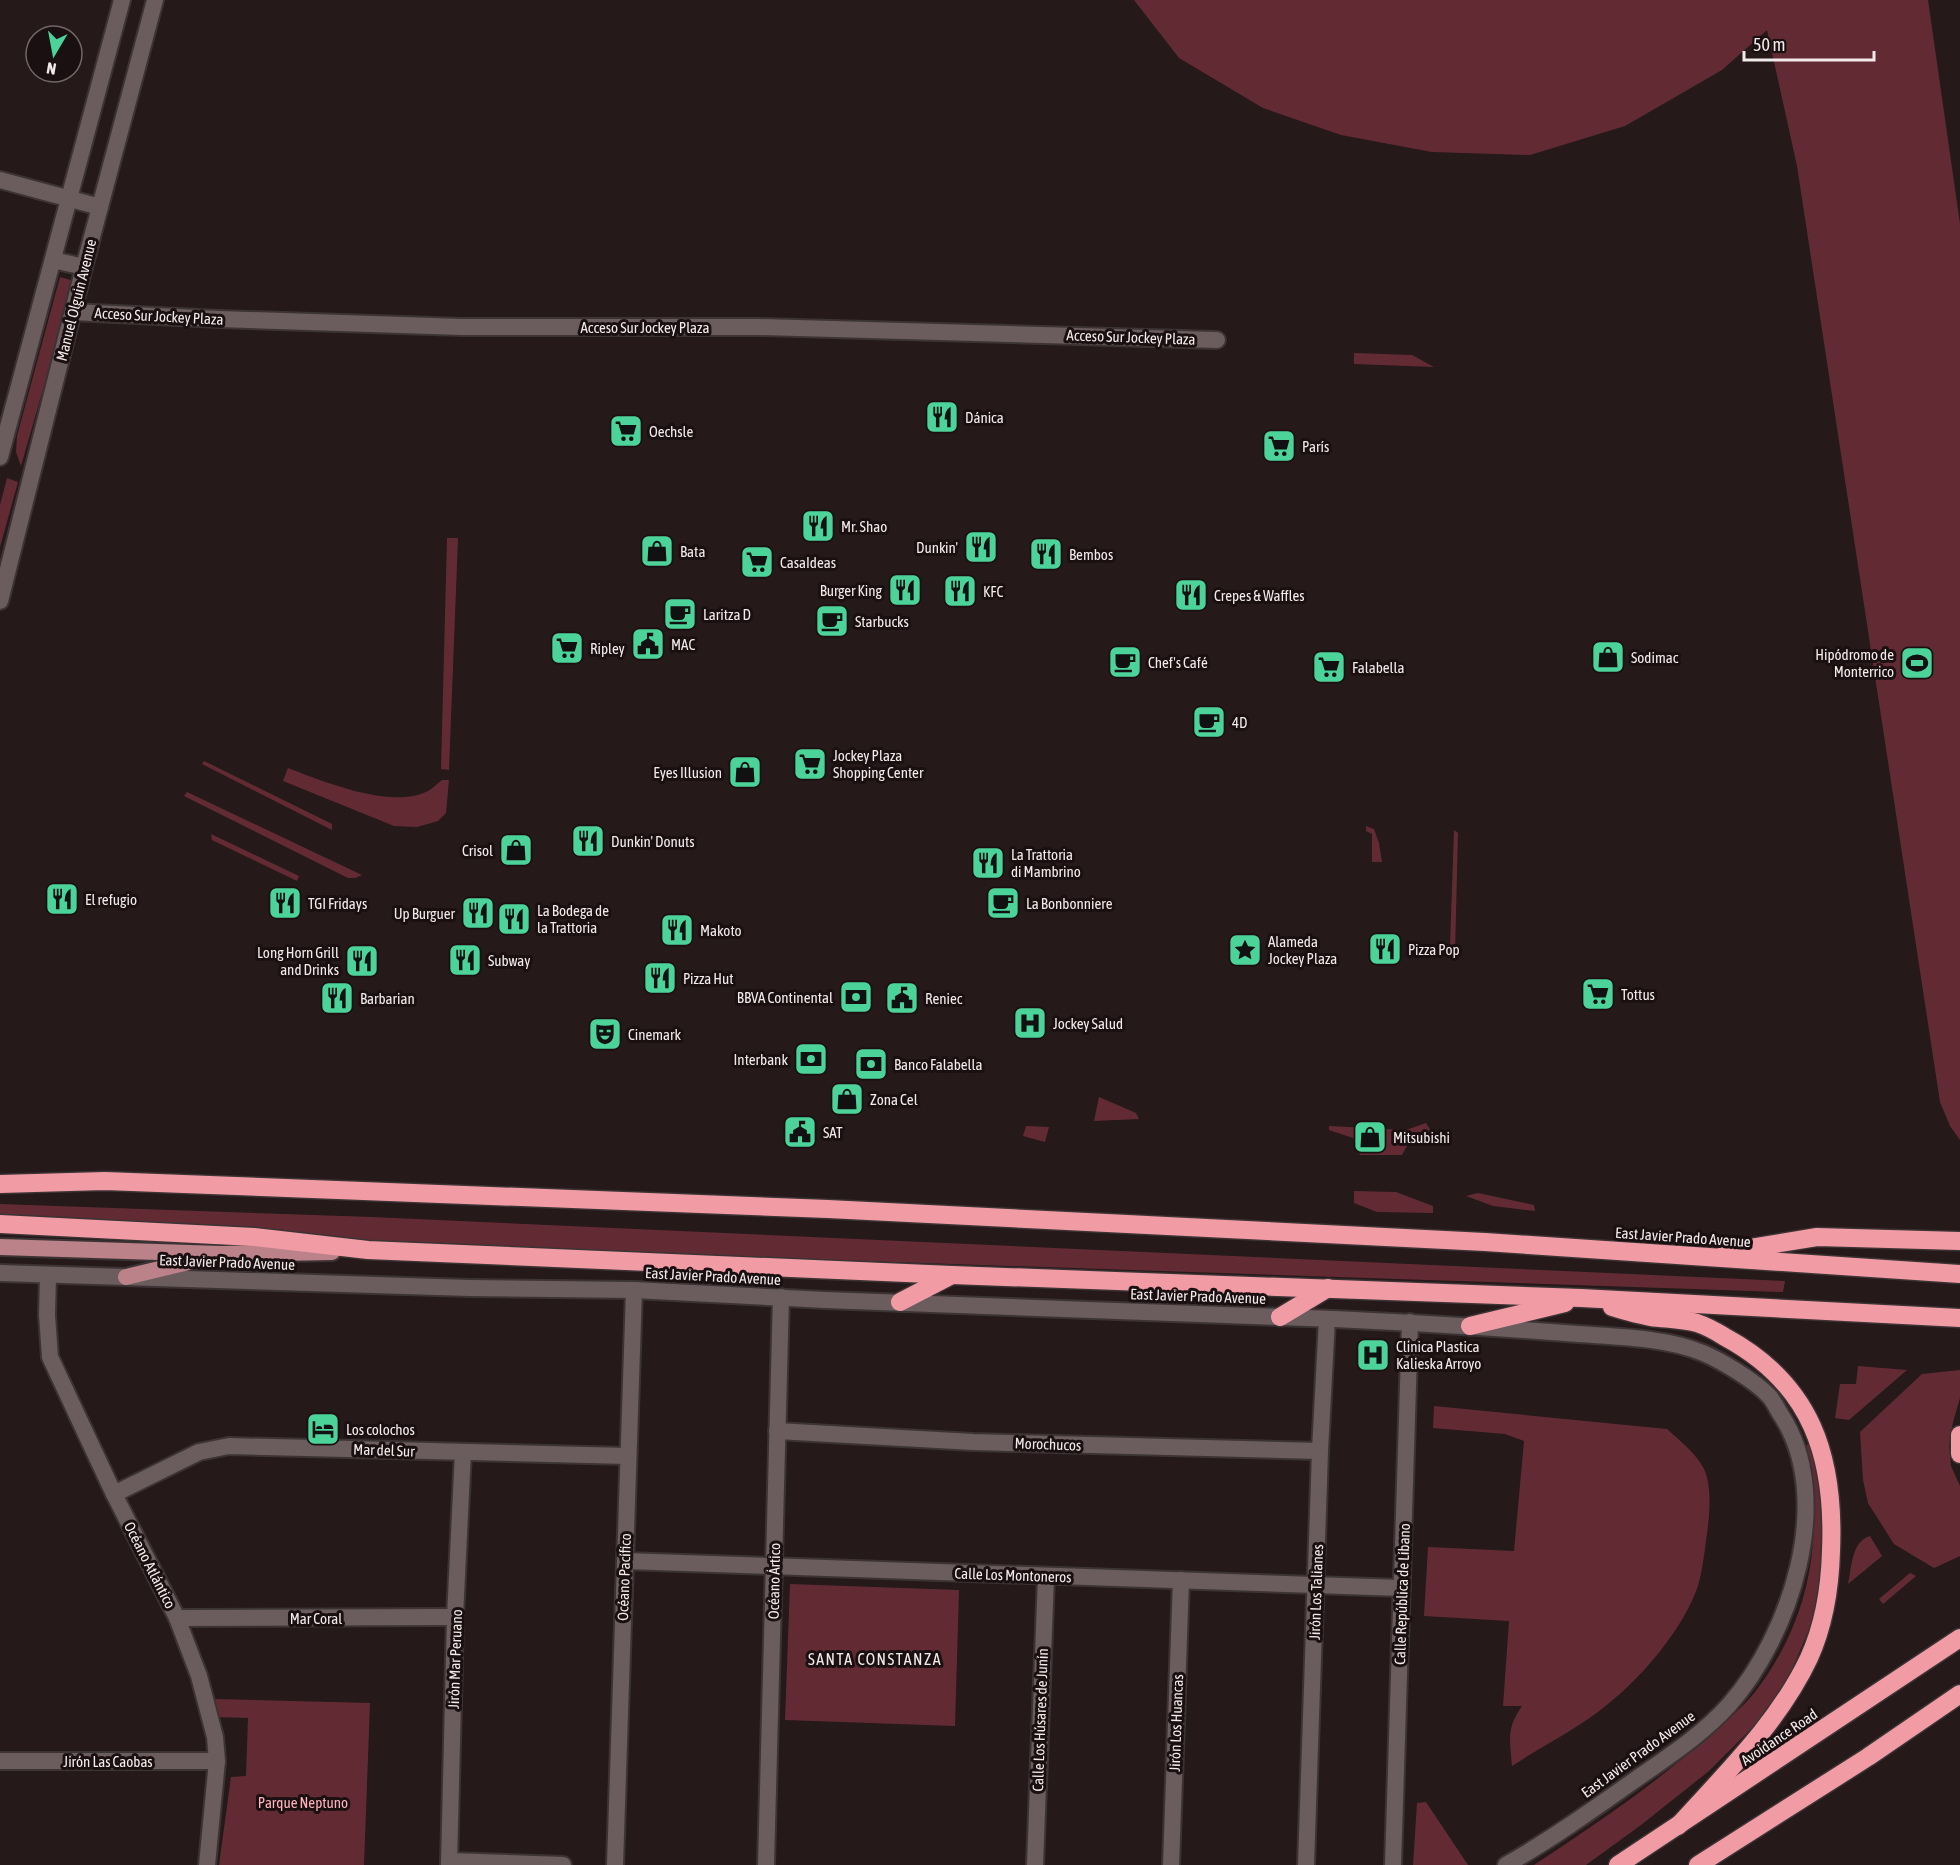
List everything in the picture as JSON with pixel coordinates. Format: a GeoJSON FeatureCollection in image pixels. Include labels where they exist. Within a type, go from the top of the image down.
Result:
{"type":"FeatureCollection","features":[{"type":"Feature","properties":{"kind":"highway"},"geometry":{"type":"LineString","coordinates":[[0,1184],[105,1181]]}},
{"type":"Feature","properties":{"kind":"highway","name":"East Javier Prado Avenue"},"geometry":{"type":"LineString","coordinates":[[105,1181],[852,1210],[1485,1242],[1960,1274]]}},
{"type":"Feature","properties":{"kind":"highway"},"geometry":{"type":"LineString","coordinates":[[0,1224],[254,1237],[368,1250]]}},
{"type":"Feature","properties":{"kind":"highway"},"geometry":{"type":"LineString","coordinates":[[1704,1256],[1817,1237],[1960,1241]]}},
{"type":"Feature","properties":{"kind":"highway","name":"East Javier Prado Avenue"},"geometry":{"type":"LineString","coordinates":[[368,1250],[952,1275],[1581,1298],[1960,1318]]}},
{"type":"Feature","properties":{"kind":"highway"},"geometry":{"type":"LineString","coordinates":[[900,1302],[952,1275]]}},
{"type":"Feature","properties":{"kind":"highway"},"geometry":{"type":"LineString","coordinates":[[1280,1317],[1328,1288]]}},
{"type":"Feature","properties":{"kind":"highway"},"geometry":{"type":"LineString","coordinates":[[1470,1326],[1581,1298],[1629,1312],[1697,1323],[1744,1347],[1782,1379],[1793,1392],[1818,1437],[1826,1468],[1832,1518],[1831,1567],[1821,1622],[1809,1657],[1795,1683],[1750,1746],[1678,1826]]}},
{"type":"Feature","properties":{"kind":"highway"},"geometry":{"type":"LineString","coordinates":[[1960,1435],[1960,1454]]}},
{"type":"Feature","properties":{"kind":"highway","name":"Avoidance Road"},"geometry":{"type":"LineString","coordinates":[[1618,1865],[1960,1638]]}},
{"type":"Feature","properties":{"kind":"highway"},"geometry":{"type":"LineString","coordinates":[[1698,1865],[1960,1694]]}},
{"type":"Feature","properties":{"kind":"highway"},"geometry":{"type":"LineString","coordinates":[[1928,1717],[1960,1705]]}},
{"type":"Feature","properties":{"kind":"main road","name":"East Javier Prado Avenue"},"geometry":{"type":"LineString","coordinates":[[0,1178],[105,1181]]}},
{"type":"Feature","properties":{"kind":"main road","name":"East Javier Prado Avenue"},"geometry":{"type":"LineString","coordinates":[[0,1247],[221,1254],[368,1250]]}},
{"type":"Feature","properties":{"kind":"main road"},"geometry":{"type":"LineString","coordinates":[[126,1277],[221,1254]]}},
{"type":"Feature","properties":{"kind":"street"},"geometry":{"type":"LineString","coordinates":[[0,457],[122,0]]}},
{"type":"Feature","properties":{"kind":"street","name":"Manuel Olguin Avenue"},"geometry":{"type":"LineString","coordinates":[[0,601],[84,267],[155,0]]}},
{"type":"Feature","properties":{"kind":"street"},"geometry":{"type":"LineString","coordinates":[[0,180],[100,207]]}},
{"type":"Feature","properties":{"kind":"street"},"geometry":{"type":"LineString","coordinates":[[53,260],[84,267]]}},
{"type":"Feature","properties":{"kind":"street","name":"Acceso Sur Jockey Plaza"},"geometry":{"type":"LineString","coordinates":[[73,312],[462,327],[758,327],[1217,339]]}},
{"type":"Feature","properties":{"kind":"street","name":"East Javier Prado Avenue"},"geometry":{"type":"LineString","coordinates":[[0,1273],[469,1288],[634,1290],[1410,1322],[1632,1339],[1671,1344],[1704,1353],[1735,1370],[1769,1396],[1792,1434],[1800,1456],[1804,1477],[1804,1539],[1796,1580],[1785,1611],[1766,1654],[1748,1682],[1702,1731],[1547,1841],[1506,1865]]}},
{"type":"Feature","properties":{"kind":"street","name":"Océano Atlántico"},"geometry":{"type":"LineString","coordinates":[[48,1275],[47,1316],[50,1357],[114,1494],[177,1618],[199,1676],[215,1737],[217,1761],[207,1865]]}},
{"type":"Feature","properties":{"kind":"street","name":"Océano Pacífico"},"geometry":{"type":"LineString","coordinates":[[615,1865],[634,1290]]}},
{"type":"Feature","properties":{"kind":"street","name":"Océano Ártico"},"geometry":{"type":"LineString","coordinates":[[766,1865],[781,1297]]}},
{"type":"Feature","properties":{"kind":"street","name":"Jirón Los Talianes"},"geometry":{"type":"LineString","coordinates":[[1306,1865],[1320,1451],[1327,1319]]}},
{"type":"Feature","properties":{"kind":"street","name":"Calle República de Líbano"},"geometry":{"type":"LineString","coordinates":[[1393,1865],[1410,1322]]}},
{"type":"Feature","properties":{"kind":"street","name":"Morochucos"},"geometry":{"type":"LineString","coordinates":[[777,1431],[973,1442],[1320,1451]]}},
{"type":"Feature","properties":{"kind":"street","name":"Mar del Sur"},"geometry":{"type":"LineString","coordinates":[[114,1494],[199,1452],[229,1446],[265,1445],[628,1456]]}},
{"type":"Feature","properties":{"kind":"street","name":"Jirón Mar Peruano"},"geometry":{"type":"LineString","coordinates":[[449,1863],[455,1617],[463,1452]]}},
{"type":"Feature","properties":{"kind":"street","name":"Calle Los Montoneros"},"geometry":{"type":"LineString","coordinates":[[625,1561],[1402,1588]]}},
{"type":"Feature","properties":{"kind":"street","name":"Calle Los Húsares de Junín"},"geometry":{"type":"LineString","coordinates":[[1035,1865],[1046,1576]]}},
{"type":"Feature","properties":{"kind":"street","name":"Jirón Los Huancas"},"geometry":{"type":"LineString","coordinates":[[1171,1865],[1181,1580]]}},
{"type":"Feature","properties":{"kind":"street","name":"Mar Coral"},"geometry":{"type":"LineString","coordinates":[[177,1618],[455,1617]]}},
{"type":"Feature","properties":{"kind":"street","name":"Jirón Las Caobas"},"geometry":{"type":"LineString","coordinates":[[0,1761],[217,1761]]}},
{"type":"Feature","properties":{"kind":"street"},"geometry":{"type":"LineString","coordinates":[[449,1863],[563,1865]]}},
{"type":"Feature","properties":{"kind":"green space","name":"Hipódromo de Monterrico"},"geometry":{"type":"Polygon","coordinates":[[[1134,0],[1928,0],[1960,224],[1960,1140],[1950,1126],[1940,1102],[1797,166],[1767,30],[1722,70],[1625,126],[1530,155],[1432,152],[1341,135],[1263,108],[1179,58],[1134,0]]]}},
{"type":"Feature","properties":{"kind":"green space"},"geometry":{"type":"Polygon","coordinates":[[[60,277],[74,281],[21,466],[16,452],[17,436],[60,277]]]}},
{"type":"Feature","properties":{"kind":"green space"},"geometry":{"type":"Polygon","coordinates":[[[1354,353],[1412,355],[1434,367],[1354,364],[1354,353]]]}},
{"type":"Feature","properties":{"kind":"green space"},"geometry":{"type":"Polygon","coordinates":[[[7,478],[18,482],[0,547],[0,505],[7,478]]]}},
{"type":"Feature","properties":{"kind":"green space"},"geometry":{"type":"Polygon","coordinates":[[[447,538],[458,538],[449,770],[441,769],[447,538]]]}},
{"type":"Feature","properties":{"kind":"green space"},"geometry":{"type":"Polygon","coordinates":[[[204,761],[332,824],[332,830],[202,764],[204,761]]]}},
{"type":"Feature","properties":{"kind":"green space"},"geometry":{"type":"Polygon","coordinates":[[[288,768],[357,792],[377,796],[413,796],[428,791],[442,780],[449,780],[446,813],[438,821],[417,827],[394,826],[283,781],[288,768]]]}},
{"type":"Feature","properties":{"kind":"green space"},"geometry":{"type":"Polygon","coordinates":[[[187,792],[362,875],[348,878],[184,796],[187,792]]]}},
{"type":"Feature","properties":{"kind":"green space"},"geometry":{"type":"Polygon","coordinates":[[[1366,826],[1374,829],[1382,862],[1372,862],[1372,834],[1366,831],[1366,826]]]}},
{"type":"Feature","properties":{"kind":"green space"},"geometry":{"type":"Polygon","coordinates":[[[1454,830],[1458,833],[1455,953],[1447,952],[1450,946],[1454,830]]]}},
{"type":"Feature","properties":{"kind":"green space"},"geometry":{"type":"Polygon","coordinates":[[[211,834],[299,876],[297,881],[212,840],[211,834]]]}},
{"type":"Feature","properties":{"kind":"green space"},"geometry":{"type":"Polygon","coordinates":[[[1099,1097],[1136,1113],[1139,1119],[1094,1121],[1099,1097]]]}},
{"type":"Feature","properties":{"kind":"green space"},"geometry":{"type":"Polygon","coordinates":[[[1426,1123],[1432,1133],[1409,1142],[1402,1155],[1360,1155],[1353,1138],[1329,1130],[1329,1126],[1406,1130],[1426,1123]]]}},
{"type":"Feature","properties":{"kind":"green space"},"geometry":{"type":"Polygon","coordinates":[[[1026,1126],[1049,1127],[1045,1142],[1023,1136],[1026,1126]]]}},
{"type":"Feature","properties":{"kind":"green space"},"geometry":{"type":"Polygon","coordinates":[[[1354,1191],[1396,1192],[1433,1206],[1433,1213],[1377,1212],[1354,1203],[1354,1191]]]}},
{"type":"Feature","properties":{"kind":"green space"},"geometry":{"type":"Polygon","coordinates":[[[1478,1193],[1534,1205],[1535,1211],[1493,1206],[1466,1196],[1478,1193]]]}},
{"type":"Feature","properties":{"kind":"green space"},"geometry":{"type":"Polygon","coordinates":[[[0,1204],[372,1217],[1785,1281],[1783,1292],[153,1237],[0,1222],[0,1204]]]}},
{"type":"Feature","properties":{"kind":"green space"},"geometry":{"type":"Polygon","coordinates":[[[1858,1366],[1907,1370],[1849,1420],[1835,1418],[1840,1384],[1856,1384],[1858,1366]]]}},
{"type":"Feature","properties":{"kind":"green space"},"geometry":{"type":"Polygon","coordinates":[[[1960,1370],[1960,1398],[1949,1445],[1951,1466],[1960,1486],[1960,1556],[1934,1568],[1894,1544],[1868,1503],[1863,1480],[1860,1432],[1922,1374],[1960,1370]]]}},
{"type":"Feature","properties":{"kind":"green space"},"geometry":{"type":"Polygon","coordinates":[[[1434,1406],[1667,1429],[1697,1458],[1704,1469],[1709,1485],[1709,1514],[1701,1575],[1683,1619],[1672,1635],[1648,1666],[1608,1704],[1573,1729],[1512,1766],[1511,1728],[1522,1706],[1503,1706],[1509,1621],[1424,1616],[1428,1547],[1514,1551],[1524,1441],[1505,1434],[1433,1428],[1434,1406]]]}},
{"type":"Feature","properties":{"kind":"green space"},"geometry":{"type":"Polygon","coordinates":[[[1811,1442],[1819,1466],[1826,1536],[1818,1608],[1791,1672],[1775,1700],[1756,1724],[1709,1771],[1586,1865],[1534,1865],[1624,1804],[1688,1754],[1745,1704],[1767,1675],[1778,1658],[1795,1621],[1811,1562],[1814,1506],[1810,1471],[1803,1448],[1811,1442]]]}},
{"type":"Feature","properties":{"kind":"green space"},"geometry":{"type":"Polygon","coordinates":[[[1870,1536],[1882,1556],[1848,1584],[1856,1549],[1864,1539],[1870,1536]]]}},
{"type":"Feature","properties":{"kind":"green space"},"geometry":{"type":"Polygon","coordinates":[[[1910,1573],[1916,1576],[1883,1604],[1879,1599],[1910,1573]]]}},
{"type":"Feature","properties":{"kind":"green space"},"geometry":{"type":"Polygon","coordinates":[[[790,1584],[959,1590],[955,1726],[785,1720],[790,1584]]]}},
{"type":"Feature","properties":{"kind":"green space","name":"Parque Neptuno"},"geometry":{"type":"Polygon","coordinates":[[[214,1699],[370,1703],[364,1865],[219,1865],[231,1777],[246,1776],[248,1718],[216,1717],[214,1699]]]}},
{"type":"Feature","properties":{"kind":"green space"},"geometry":{"type":"Polygon","coordinates":[[[1426,1802],[1468,1865],[1413,1865],[1417,1803],[1426,1802]]]}},
{"type":"Feature","properties":{"kind":"place","name":"Dánica"},"geometry":{"type":"Point","coordinates":[942,417]}},
{"type":"Feature","properties":{"kind":"place","name":"Oechsle"},"geometry":{"type":"Point","coordinates":[626,431]}},
{"type":"Feature","properties":{"kind":"place","name":"París"},"geometry":{"type":"Point","coordinates":[1279,446]}},
{"type":"Feature","properties":{"kind":"place","name":"Mr. Shao"},"geometry":{"type":"Point","coordinates":[818,526]}},
{"type":"Feature","properties":{"kind":"place","name":"Dunkin'"},"geometry":{"type":"Point","coordinates":[981,547]}},
{"type":"Feature","properties":{"kind":"place","name":"Bata"},"geometry":{"type":"Point","coordinates":[657,551]}},
{"type":"Feature","properties":{"kind":"place","name":"Bembos"},"geometry":{"type":"Point","coordinates":[1046,554]}},
{"type":"Feature","properties":{"kind":"place","name":"CasaIdeas"},"geometry":{"type":"Point","coordinates":[757,562]}},
{"type":"Feature","properties":{"kind":"place","name":"Burger King"},"geometry":{"type":"Point","coordinates":[905,590]}},
{"type":"Feature","properties":{"kind":"place","name":"KFC"},"geometry":{"type":"Point","coordinates":[960,591]}},
{"type":"Feature","properties":{"kind":"place","name":"Crepes & Waffles"},"geometry":{"type":"Point","coordinates":[1191,595]}},
{"type":"Feature","properties":{"kind":"place","name":"Laritza D"},"geometry":{"type":"Point","coordinates":[680,614]}},
{"type":"Feature","properties":{"kind":"place","name":"Starbucks"},"geometry":{"type":"Point","coordinates":[832,621]}},
{"type":"Feature","properties":{"kind":"place","name":"MAC"},"geometry":{"type":"Point","coordinates":[648,644]}},
{"type":"Feature","properties":{"kind":"place","name":"Ripley"},"geometry":{"type":"Point","coordinates":[567,648]}},
{"type":"Feature","properties":{"kind":"place","name":"Sodimac"},"geometry":{"type":"Point","coordinates":[1608,657]}},
{"type":"Feature","properties":{"kind":"place","name":"Chef's Café"},"geometry":{"type":"Point","coordinates":[1125,662]}},
{"type":"Feature","properties":{"kind":"place","name":"Hipódromo de Monterrico"},"geometry":{"type":"Point","coordinates":[1917,663]}},
{"type":"Feature","properties":{"kind":"place","name":"Falabella"},"geometry":{"type":"Point","coordinates":[1329,667]}},
{"type":"Feature","properties":{"kind":"place","name":"4D"},"geometry":{"type":"Point","coordinates":[1209,722]}},
{"type":"Feature","properties":{"kind":"place","name":"Jockey Plaza Shopping Center"},"geometry":{"type":"Point","coordinates":[810,764]}},
{"type":"Feature","properties":{"kind":"place","name":"Eyes Illusion"},"geometry":{"type":"Point","coordinates":[745,772]}},
{"type":"Feature","properties":{"kind":"place","name":"Dunkin' Donuts"},"geometry":{"type":"Point","coordinates":[588,841]}},
{"type":"Feature","properties":{"kind":"place","name":"Crisol"},"geometry":{"type":"Point","coordinates":[516,850]}},
{"type":"Feature","properties":{"kind":"place","name":"La Trattoria di Mambrino"},"geometry":{"type":"Point","coordinates":[988,863]}},
{"type":"Feature","properties":{"kind":"place","name":"El refugio"},"geometry":{"type":"Point","coordinates":[62,899]}},
{"type":"Feature","properties":{"kind":"place","name":"TGI Fridays"},"geometry":{"type":"Point","coordinates":[285,903]}},
{"type":"Feature","properties":{"kind":"place","name":"La Bonbonniere"},"geometry":{"type":"Point","coordinates":[1003,903]}},
{"type":"Feature","properties":{"kind":"place","name":"Up Burguer"},"geometry":{"type":"Point","coordinates":[478,913]}},
{"type":"Feature","properties":{"kind":"place","name":"La Bodega de la Trattoria"},"geometry":{"type":"Point","coordinates":[514,919]}},
{"type":"Feature","properties":{"kind":"place","name":"Makoto"},"geometry":{"type":"Point","coordinates":[677,930]}},
{"type":"Feature","properties":{"kind":"place","name":"Pizza Pop"},"geometry":{"type":"Point","coordinates":[1385,949]}},
{"type":"Feature","properties":{"kind":"place","name":"Alameda Jockey Plaza"},"geometry":{"type":"Point","coordinates":[1245,950]}},
{"type":"Feature","properties":{"kind":"place","name":"Subway"},"geometry":{"type":"Point","coordinates":[465,960]}},
{"type":"Feature","properties":{"kind":"place","name":"Long Horn Grill and Drinks"},"geometry":{"type":"Point","coordinates":[362,961]}},
{"type":"Feature","properties":{"kind":"place","name":"Pizza Hut"},"geometry":{"type":"Point","coordinates":[660,978]}},
{"type":"Feature","properties":{"kind":"place","name":"Tottus"},"geometry":{"type":"Point","coordinates":[1598,994]}},
{"type":"Feature","properties":{"kind":"place","name":"BBVA Continental"},"geometry":{"type":"Point","coordinates":[856,997]}},
{"type":"Feature","properties":{"kind":"place","name":"Barbarian"},"geometry":{"type":"Point","coordinates":[337,998]}},
{"type":"Feature","properties":{"kind":"place","name":"Reniec"},"geometry":{"type":"Point","coordinates":[902,998]}},
{"type":"Feature","properties":{"kind":"place","name":"Jockey Salud"},"geometry":{"type":"Point","coordinates":[1030,1023]}},
{"type":"Feature","properties":{"kind":"place","name":"Cinemark"},"geometry":{"type":"Point","coordinates":[605,1034]}},
{"type":"Feature","properties":{"kind":"place","name":"Interbank"},"geometry":{"type":"Point","coordinates":[811,1059]}},
{"type":"Feature","properties":{"kind":"place","name":"Banco Falabella"},"geometry":{"type":"Point","coordinates":[871,1064]}},
{"type":"Feature","properties":{"kind":"place","name":"Zona Cel"},"geometry":{"type":"Point","coordinates":[847,1099]}},
{"type":"Feature","properties":{"kind":"place","name":"SAT"},"geometry":{"type":"Point","coordinates":[800,1132]}},
{"type":"Feature","properties":{"kind":"place","name":"Mitsubishi"},"geometry":{"type":"Point","coordinates":[1370,1137]}},
{"type":"Feature","properties":{"kind":"place","name":"Clinica Plastica Kalieska Arroyo"},"geometry":{"type":"Point","coordinates":[1373,1355]}},
{"type":"Feature","properties":{"kind":"place","name":"Los colochos"},"geometry":{"type":"Point","coordinates":[323,1429]}},
{"type":"Feature","properties":{"kind":"district","name":"SANTA CONSTANZA"},"geometry":{"type":"Point","coordinates":[875,1659]}}]}
